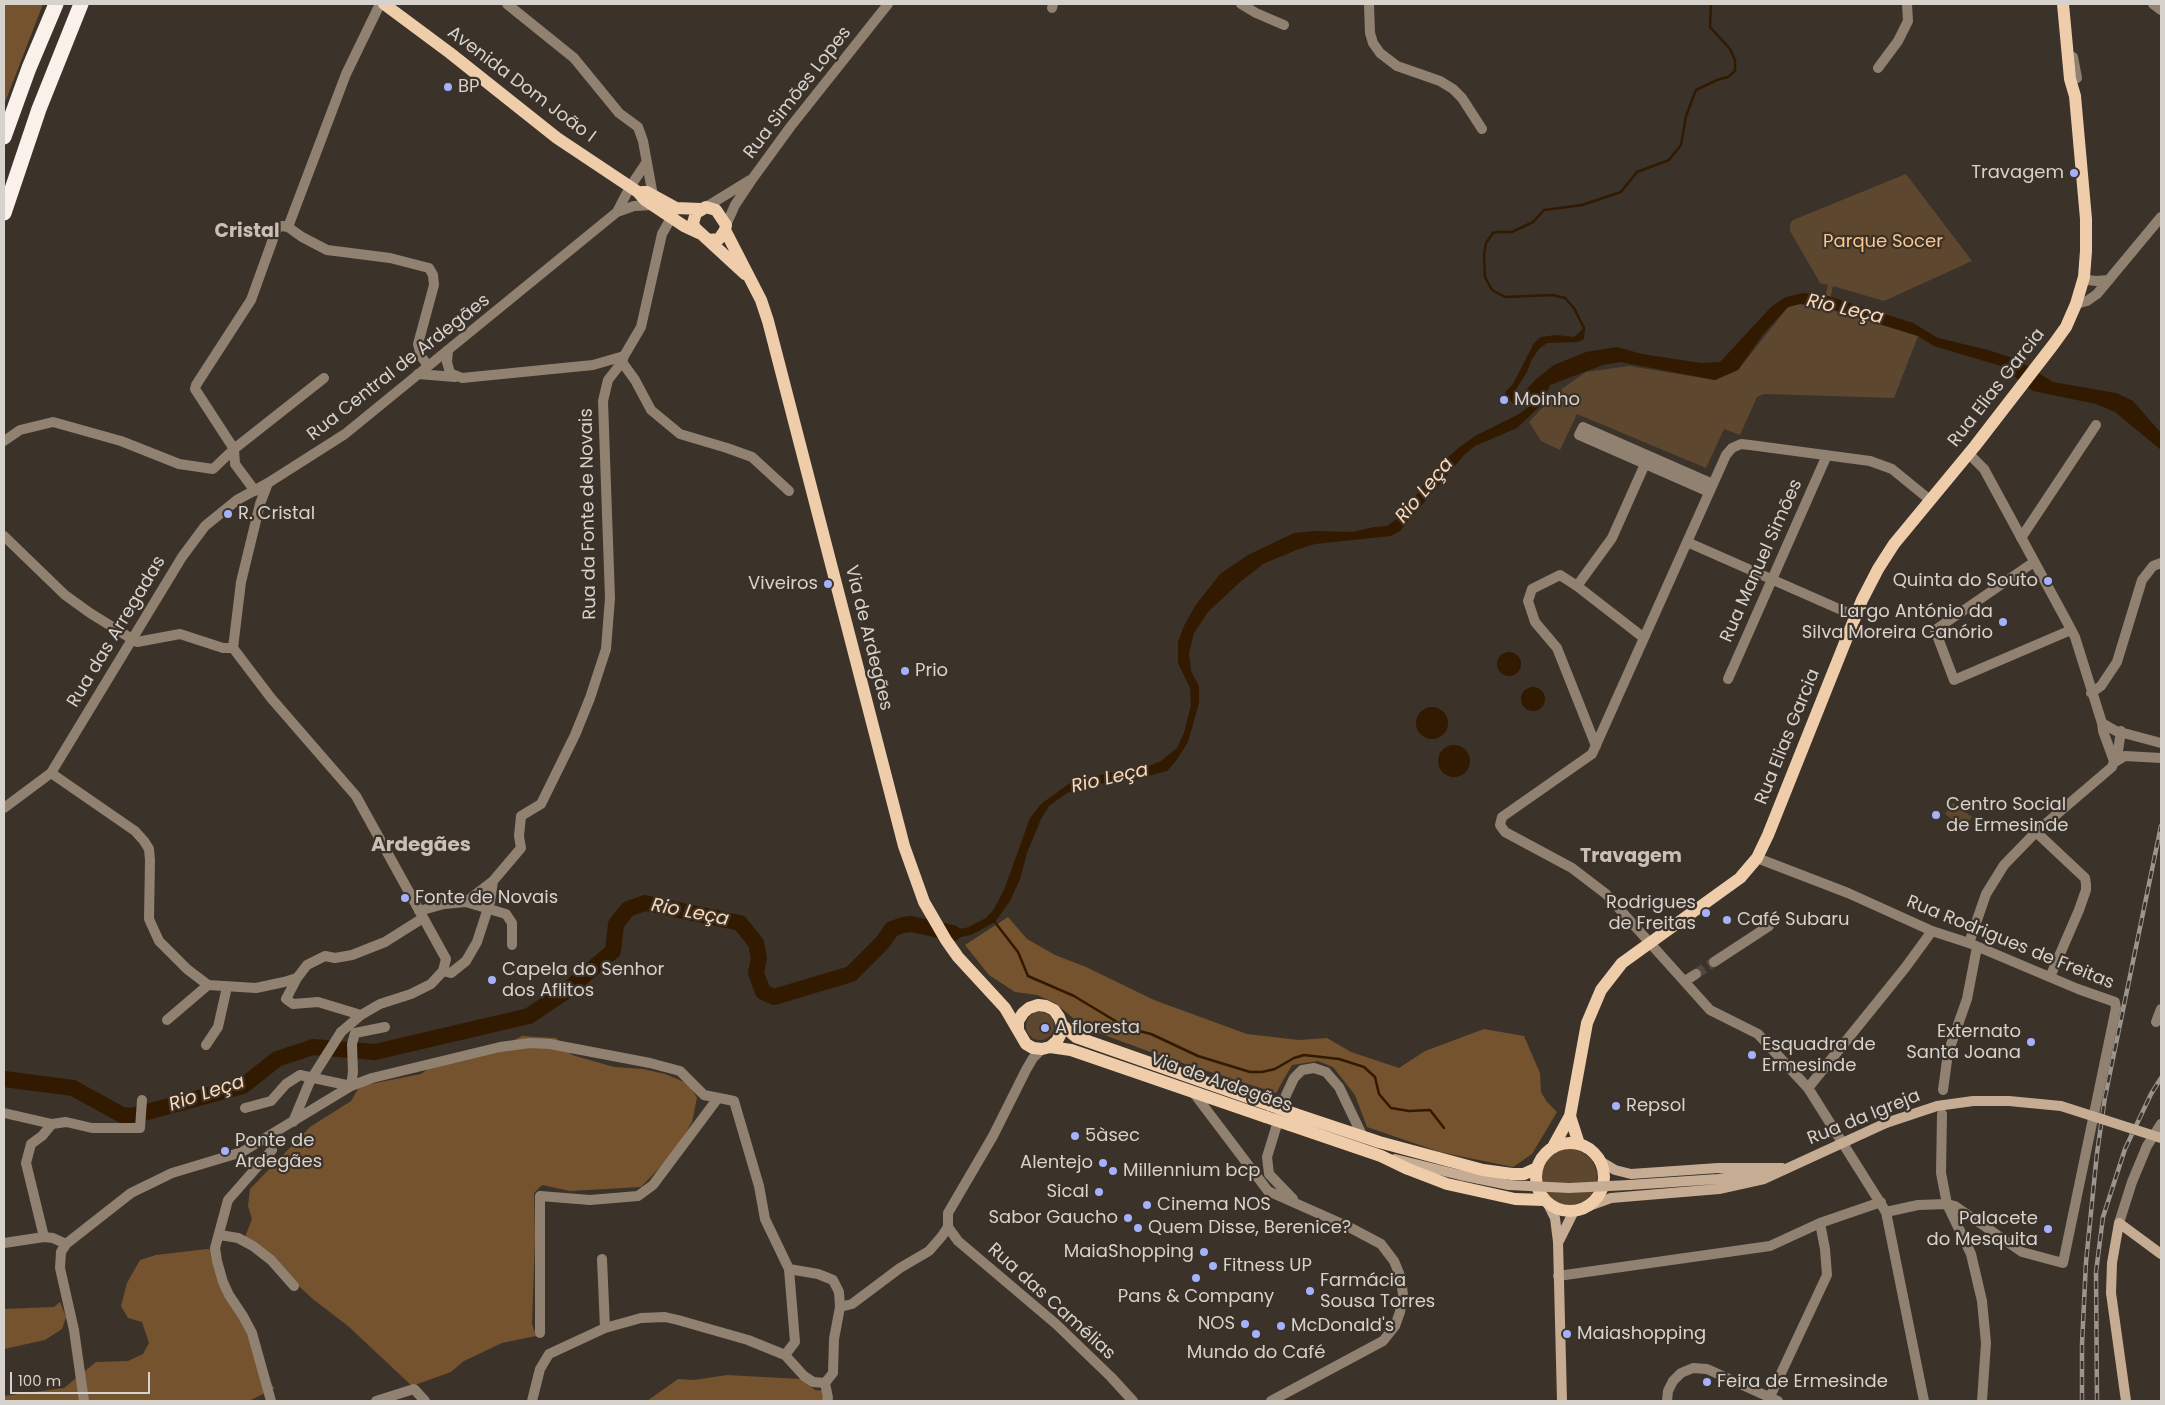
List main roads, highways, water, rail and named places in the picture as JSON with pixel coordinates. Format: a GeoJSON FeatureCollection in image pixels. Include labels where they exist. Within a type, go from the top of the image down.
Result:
{"type":"FeatureCollection","features":[{"type":"Feature","properties":{"kind":"highway"},"geometry":{"type":"LineString","coordinates":[[4,137],[29,68],[56,4]]}},
{"type":"Feature","properties":{"kind":"highway"},"geometry":{"type":"LineString","coordinates":[[4,213],[38,108],[81,4]]}},
{"type":"Feature","properties":{"kind":"main road","name":"Avenida Dom João I"},"geometry":{"type":"LineString","coordinates":[[384,4],[557,138],[634,189],[647,192],[671,218],[704,236]]}},
{"type":"Feature","properties":{"kind":"main road"},"geometry":{"type":"LineString","coordinates":[[2063,4],[2070,79],[2075,96]]}},
{"type":"Feature","properties":{"kind":"main road"},"geometry":{"type":"LineString","coordinates":[[2071,4],[2077,78],[2075,96]]}},
{"type":"Feature","properties":{"kind":"main road","name":"Rua Elias Garcia"},"geometry":{"type":"LineString","coordinates":[[1553,1147],[1570,1116],[1587,1023],[1601,990],[1622,963],[1740,878],[1757,858],[1855,616],[1878,569],[1894,544],[1969,454],[2066,327],[2076,304],[2082,283],[2086,251],[2086,219],[2075,96]]}},
{"type":"Feature","properties":{"kind":"main road","name":"Avenida Dom João I"},"geometry":{"type":"LineString","coordinates":[[653,200],[676,208],[703,208]]}},
{"type":"Feature","properties":{"kind":"main road"},"geometry":{"type":"LineString","coordinates":[[703,208],[716,210],[726,227],[719,238],[704,236],[694,223],[696,212],[703,208]]}},
{"type":"Feature","properties":{"kind":"main road","name":"Via de Ardegães"},"geometry":{"type":"LineString","coordinates":[[726,227],[752,281],[768,321],[904,846],[924,902],[958,957],[1005,1008],[1018,1029],[1020,1038],[1026,1044],[1033,1048],[1071,1050],[1193,1092],[1268,1111]]}},
{"type":"Feature","properties":{"kind":"main road","name":"Via de Ardegães"},"geometry":{"type":"LineString","coordinates":[[704,236],[752,281]]}},
{"type":"Feature","properties":{"kind":"main road","name":"Via de Ardegães"},"geometry":{"type":"LineString","coordinates":[[986,986],[1013,1004],[1029,1008],[1038,1005],[1046,1006],[1054,1010],[1062,1025],[1076,1036],[1292,1120],[1408,1169],[1447,1184],[1515,1199],[1546,1202]]}},
{"type":"Feature","properties":{"kind":"main road"},"geometry":{"type":"LineString","coordinates":[[1018,1029],[1018,1021],[1022,1013],[1029,1008]]}},
{"type":"Feature","properties":{"kind":"main road"},"geometry":{"type":"LineString","coordinates":[[1046,1048],[1057,1041],[1061,1034],[1062,1025]]}},
{"type":"Feature","properties":{"kind":"main road","name":"Rua da Igreja"},"geometry":{"type":"LineString","coordinates":[[1586,1207],[1611,1198],[1719,1189],[1764,1179],[1886,1123],[1946,1104],[1988,1100],[2061,1106],[2161,1138]]}},
{"type":"Feature","properties":{"kind":"main road"},"geometry":{"type":"LineString","coordinates":[[1570,1116],[1580,1144]]}},
{"type":"Feature","properties":{"kind":"main road","name":"Via de Ardegães"},"geometry":{"type":"LineString","coordinates":[[1292,1120],[1363,1137],[1483,1170],[1524,1174],[1537,1168]]}},
{"type":"Feature","properties":{"kind":"main road","name":"Via de Ardegães"},"geometry":{"type":"LineString","coordinates":[[1379,1142],[1460,1175]]}},
{"type":"Feature","properties":{"kind":"main road"},"geometry":{"type":"LineString","coordinates":[[1546,1202],[1564,1211],[1574,1211],[1586,1207],[1595,1201],[1601,1192],[1604,1176],[1600,1161],[1592,1150],[1580,1144],[1562,1144],[1553,1147],[1540,1159],[1537,1168],[1537,1188],[1555,1218],[1558,1242],[1562,1401]]}},
{"type":"Feature","properties":{"kind":"main road","name":"Via de Ardegães"},"geometry":{"type":"LineString","coordinates":[[1381,1156],[1460,1175]]}},
{"type":"Feature","properties":{"kind":"main road","name":"Rua da Igreja"},"geometry":{"type":"LineString","coordinates":[[1600,1161],[1615,1170],[1631,1174],[1718,1168],[1786,1168]]}},
{"type":"Feature","properties":{"kind":"main road","name":"Rua da Igreja"},"geometry":{"type":"LineString","coordinates":[[1460,1175],[1509,1185],[1569,1188],[1718,1179],[1786,1168]]}},
{"type":"Feature","properties":{"kind":"main road"},"geometry":{"type":"LineString","coordinates":[[1558,1242],[1574,1211]]}},
{"type":"Feature","properties":{"kind":"main road"},"geometry":{"type":"LineString","coordinates":[[2126,1401],[2111,1293],[2112,1263],[2119,1223],[2161,1254]]}},
{"type":"Feature","properties":{"kind":"water"},"geometry":{"type":"Polygon","coordinates":[[[1804,293],[1828,296],[1913,323],[1938,338],[2016,359],[2053,382],[2116,393],[2133,401],[2161,433],[2161,450],[2115,412],[2096,404],[2033,391],[2001,366],[1934,346],[1918,336],[1826,307],[1800,304],[1788,307],[1764,333],[1738,370],[1715,380],[1620,362],[1603,365],[1550,385],[1541,405],[1517,428],[1475,446],[1464,455],[1400,531],[1391,536],[1315,544],[1299,549],[1263,564],[1239,583],[1208,612],[1194,633],[1189,653],[1191,671],[1199,686],[1199,703],[1188,742],[1176,761],[1167,771],[1136,779],[1091,785],[1067,793],[1049,806],[1041,819],[1027,853],[1020,879],[1010,901],[995,922],[971,935],[946,940],[938,926],[955,929],[966,928],[986,918],[994,909],[1004,890],[1030,818],[1041,804],[1070,783],[1108,773],[1142,769],[1161,761],[1177,748],[1184,733],[1191,705],[1190,688],[1178,663],[1178,642],[1195,606],[1220,574],[1248,555],[1294,533],[1316,531],[1353,532],[1387,526],[1402,515],[1433,472],[1457,449],[1475,436],[1519,414],[1530,406],[1514,405],[1505,394],[1513,384],[1534,343],[1541,337],[1556,335],[1574,337],[1584,328],[1584,339],[1578,342],[1547,343],[1539,349],[1515,391],[1516,396],[1521,396],[1535,380],[1554,365],[1586,352],[1617,347],[1642,354],[1701,363],[1720,362],[1772,306],[1786,297],[1804,293]]]}},
{"type":"Feature","properties":{"kind":"water"},"geometry":{"type":"Polygon","coordinates":[[[1509,652],[1514,653],[1520,659],[1520,669],[1514,675],[1509,676],[1504,675],[1498,669],[1497,664],[1498,659],[1504,653],[1509,652]]]}},
{"type":"Feature","properties":{"kind":"water"},"geometry":{"type":"Polygon","coordinates":[[[1533,687],[1542,690],[1545,699],[1542,708],[1533,711],[1524,708],[1521,699],[1524,690],[1533,687]]]}},
{"type":"Feature","properties":{"kind":"water"},"geometry":{"type":"Polygon","coordinates":[[[1432,707],[1438,708],[1443,712],[1447,717],[1447,729],[1443,734],[1438,738],[1432,739],[1426,738],[1421,734],[1417,729],[1416,723],[1417,717],[1421,712],[1426,708],[1432,707]]]}},
{"type":"Feature","properties":{"kind":"water"},"geometry":{"type":"Polygon","coordinates":[[[1454,745],[1466,749],[1470,761],[1466,773],[1454,777],[1442,773],[1438,761],[1442,749],[1454,745]]]}},
{"type":"Feature","properties":{"kind":"waterway"},"geometry":{"type":"LineString","coordinates":[[1583,335],[1584,328],[1574,308],[1565,298],[1553,295],[1505,297],[1492,290],[1485,277],[1484,255],[1486,243],[1493,233],[1512,232],[1533,222],[1544,210],[1582,205],[1621,192],[1637,172],[1669,160],[1681,145],[1686,116],[1696,90],[1728,77],[1735,71],[1735,60],[1730,49],[1710,27],[1711,4]]}},
{"type":"Feature","properties":{"kind":"waterway","name":"Rio Leça"},"geometry":{"type":"LineString","coordinates":[[4,1079],[73,1088],[122,1115],[132,1116],[243,1086],[277,1059],[313,1047],[375,1052],[529,1016],[566,991],[613,951],[616,924],[628,909],[645,903],[740,923],[756,943],[759,958],[756,973],[763,992],[774,997],[851,974],[882,943],[892,929],[903,925],[911,924],[953,933]]}},
{"type":"Feature","properties":{"kind":"waterway"},"geometry":{"type":"LineString","coordinates":[[994,921],[1018,952],[1028,976],[1074,996],[1127,1028],[1151,1034],[1198,1056],[1250,1072],[1275,1069],[1294,1058],[1304,1055],[1339,1059],[1364,1067],[1375,1077],[1379,1094],[1391,1108],[1409,1111],[1430,1110],[1444,1128]]}},
{"type":"Feature","properties":{"kind":"tunnel"},"geometry":{"type":"LineString","coordinates":[[1696,974],[1714,962]]}},
{"type":"Feature","properties":{"kind":"railway"},"geometry":{"type":"LineString","coordinates":[[2082,1401],[2082,1344],[2086,1262],[2097,1153],[2105,1097],[2161,826]]}},
{"type":"Feature","properties":{"kind":"railway"},"geometry":{"type":"LineString","coordinates":[[2097,1401],[2096,1272],[2103,1217],[2125,1149],[2151,1094],[2161,1078]]}},
{"type":"Feature","properties":{"kind":"place","name":"BP"},"geometry":{"type":"Point","coordinates":[448,87]}},
{"type":"Feature","properties":{"kind":"place","name":"Travagem"},"geometry":{"type":"Point","coordinates":[2074,173]}},
{"type":"Feature","properties":{"kind":"place","name":"Moinho"},"geometry":{"type":"Point","coordinates":[1504,400]}},
{"type":"Feature","properties":{"kind":"place","name":"R. Cristal"},"geometry":{"type":"Point","coordinates":[228,514]}},
{"type":"Feature","properties":{"kind":"place","name":"Quinta do Souto"},"geometry":{"type":"Point","coordinates":[2048,581]}},
{"type":"Feature","properties":{"kind":"place","name":"Viveiros"},"geometry":{"type":"Point","coordinates":[828,584]}},
{"type":"Feature","properties":{"kind":"place","name":"Largo António da Silva Moreira Canório"},"geometry":{"type":"Point","coordinates":[2003,622]}},
{"type":"Feature","properties":{"kind":"place","name":"Prio"},"geometry":{"type":"Point","coordinates":[905,671]}},
{"type":"Feature","properties":{"kind":"place","name":"Centro Social de Ermesinde"},"geometry":{"type":"Point","coordinates":[1936,815]}},
{"type":"Feature","properties":{"kind":"place","name":"Fonte de Novais"},"geometry":{"type":"Point","coordinates":[405,898]}},
{"type":"Feature","properties":{"kind":"place","name":"Rodrigues de Freitas"},"geometry":{"type":"Point","coordinates":[1706,913]}},
{"type":"Feature","properties":{"kind":"place","name":"Café Subaru"},"geometry":{"type":"Point","coordinates":[1727,920]}},
{"type":"Feature","properties":{"kind":"place","name":"Capela do Senhor dos Aflitos"},"geometry":{"type":"Point","coordinates":[492,980]}},
{"type":"Feature","properties":{"kind":"place","name":"A floresta"},"geometry":{"type":"Point","coordinates":[1045,1028]}},
{"type":"Feature","properties":{"kind":"place","name":"Externato Santa Joana"},"geometry":{"type":"Point","coordinates":[2031,1042]}},
{"type":"Feature","properties":{"kind":"place","name":"Esquadra de Ermesinde"},"geometry":{"type":"Point","coordinates":[1752,1055]}},
{"type":"Feature","properties":{"kind":"place","name":"Repsol"},"geometry":{"type":"Point","coordinates":[1616,1106]}},
{"type":"Feature","properties":{"kind":"place","name":"5àsec"},"geometry":{"type":"Point","coordinates":[1075,1136]}},
{"type":"Feature","properties":{"kind":"place","name":"Ponte de Ardegães"},"geometry":{"type":"Point","coordinates":[225,1151]}},
{"type":"Feature","properties":{"kind":"place","name":"Alentejo"},"geometry":{"type":"Point","coordinates":[1103,1163]}},
{"type":"Feature","properties":{"kind":"place","name":"Millennium bcp"},"geometry":{"type":"Point","coordinates":[1113,1171]}},
{"type":"Feature","properties":{"kind":"place","name":"Sical"},"geometry":{"type":"Point","coordinates":[1099,1192]}},
{"type":"Feature","properties":{"kind":"place","name":"Cinema NOS"},"geometry":{"type":"Point","coordinates":[1147,1205]}},
{"type":"Feature","properties":{"kind":"place","name":"Sabor Gaucho"},"geometry":{"type":"Point","coordinates":[1128,1218]}},
{"type":"Feature","properties":{"kind":"place","name":"Quem Disse, Berenice?"},"geometry":{"type":"Point","coordinates":[1138,1228]}},
{"type":"Feature","properties":{"kind":"place","name":"Palacete do Mesquita"},"geometry":{"type":"Point","coordinates":[2048,1229]}},
{"type":"Feature","properties":{"kind":"place","name":"MaiaShopping"},"geometry":{"type":"Point","coordinates":[1204,1252]}},
{"type":"Feature","properties":{"kind":"place","name":"Fitness UP"},"geometry":{"type":"Point","coordinates":[1213,1266]}},
{"type":"Feature","properties":{"kind":"place","name":"Pans & Company"},"geometry":{"type":"Point","coordinates":[1196,1278]}},
{"type":"Feature","properties":{"kind":"place","name":"Farmácia Sousa Torres"},"geometry":{"type":"Point","coordinates":[1310,1291]}},
{"type":"Feature","properties":{"kind":"place","name":"NOS"},"geometry":{"type":"Point","coordinates":[1245,1324]}},
{"type":"Feature","properties":{"kind":"place","name":"McDonald's"},"geometry":{"type":"Point","coordinates":[1281,1326]}},
{"type":"Feature","properties":{"kind":"place","name":"Mundo do Café"},"geometry":{"type":"Point","coordinates":[1256,1334]}},
{"type":"Feature","properties":{"kind":"place","name":"Maiashopping"},"geometry":{"type":"Point","coordinates":[1567,1334]}},
{"type":"Feature","properties":{"kind":"place","name":"Feira de Ermesinde"},"geometry":{"type":"Point","coordinates":[1707,1382]}},
{"type":"Feature","properties":{"kind":"district","name":"Cristal"},"geometry":{"type":"Point","coordinates":[247,232]}},
{"type":"Feature","properties":{"kind":"district","name":"Ardegães"},"geometry":{"type":"Point","coordinates":[421,846]}},
{"type":"Feature","properties":{"kind":"district","name":"Travagem"},"geometry":{"type":"Point","coordinates":[1631,857]}},
{"type":"Feature","properties":{"kind":"park label","name":"Parque Socer"},"geometry":{"type":"Point","coordinates":[1883,242]}}]}
